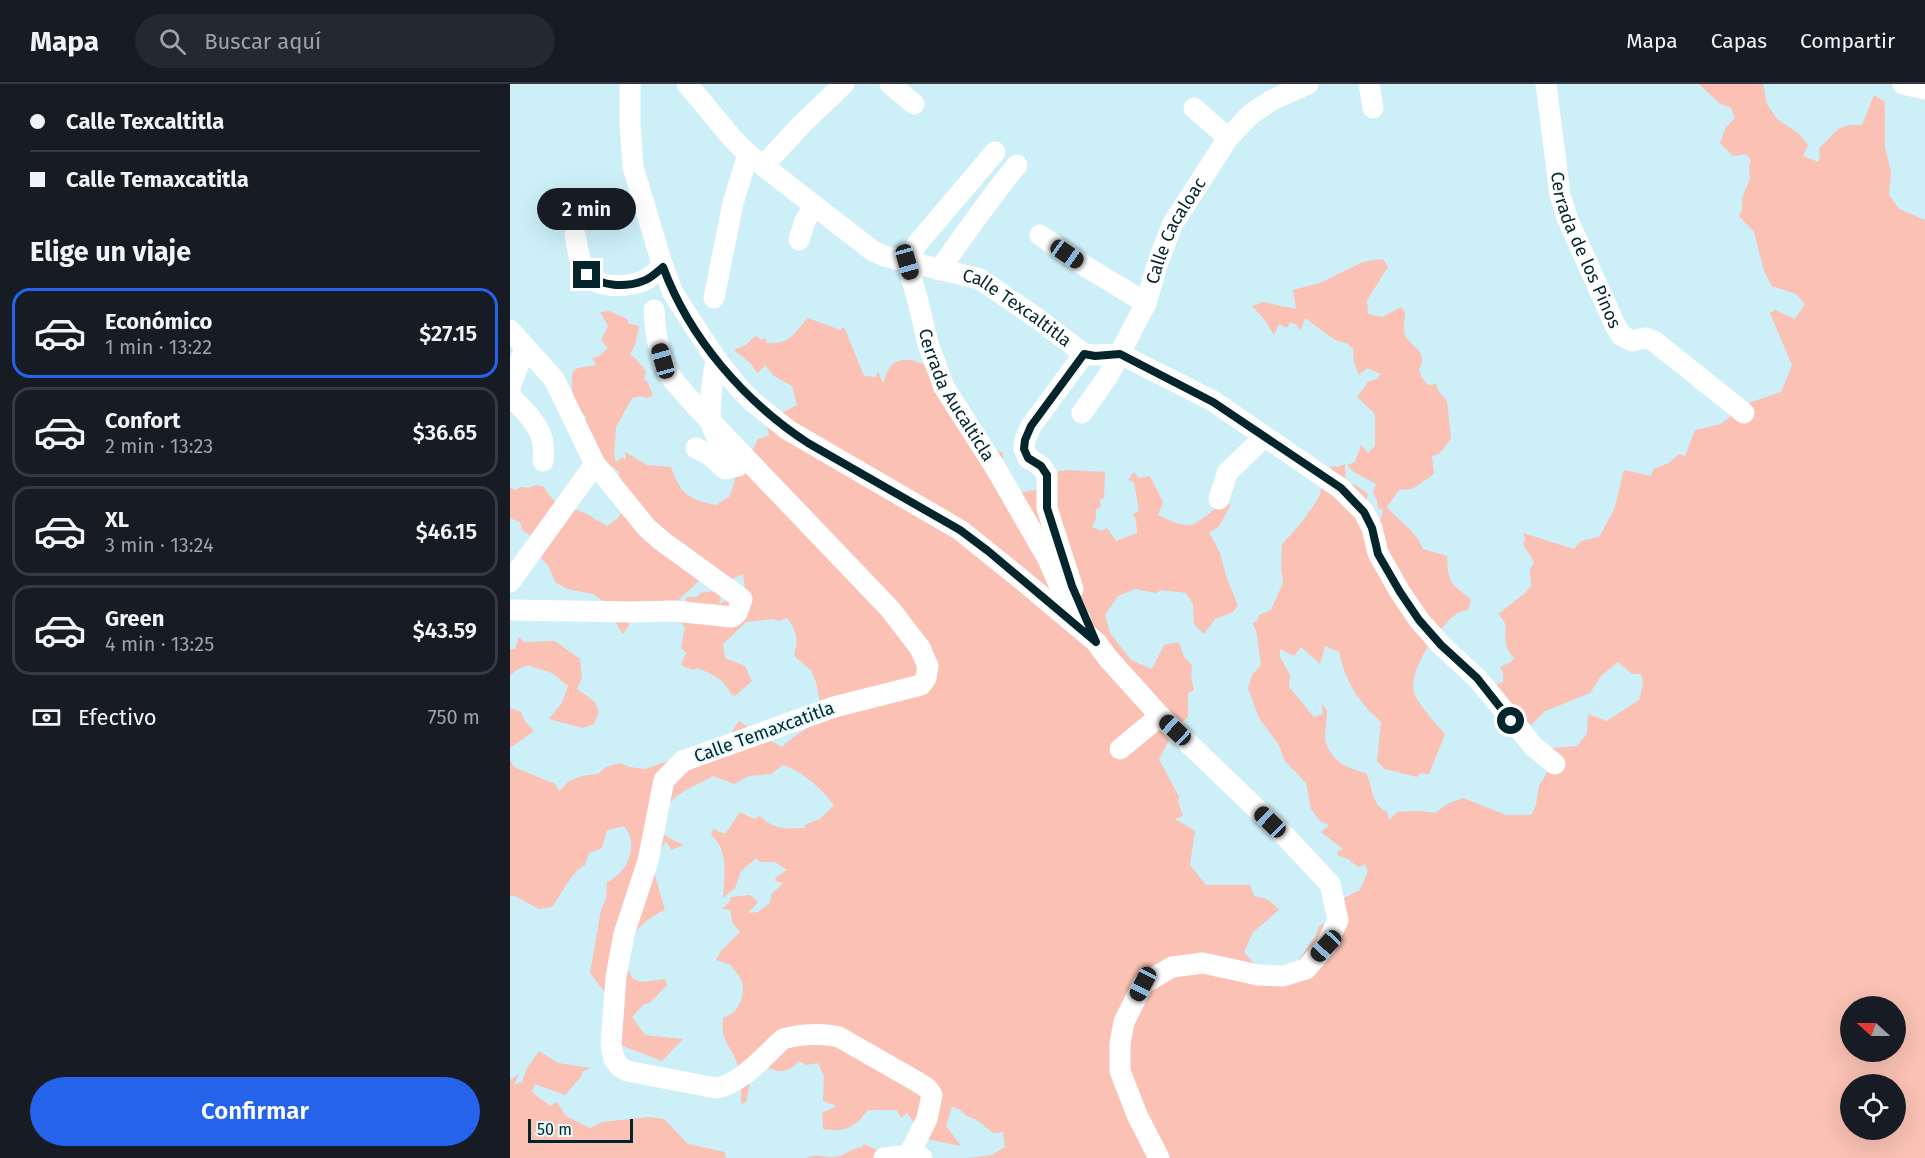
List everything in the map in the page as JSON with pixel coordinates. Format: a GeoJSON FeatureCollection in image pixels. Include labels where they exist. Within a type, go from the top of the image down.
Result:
{"type":"FeatureCollection","features":[{"type":"Feature","properties":{"kind":"street"},"geometry":{"type":"LineString","coordinates":[[630,84],[633,166],[663,267],[673,293],[716,359],[753,402],[788,430],[960,530],[1096,642]]}},
{"type":"Feature","properties":{"kind":"street","name":"Calle Texcaltitla"},"geometry":{"type":"LineString","coordinates":[[687,84],[733,139],[755,160],[873,251],[884,256],[980,279],[1084,354],[1095,356],[1120,354],[1213,402],[1341,488],[1364,512],[1372,528],[1378,554],[1419,620],[1441,645],[1477,678],[1534,747],[1555,764]]}},
{"type":"Feature","properties":{"kind":"street"},"geometry":{"type":"LineString","coordinates":[[714,298],[733,203],[755,160],[802,124],[844,84]]}},
{"type":"Feature","properties":{"kind":"street"},"geometry":{"type":"LineString","coordinates":[[890,84],[914,104]]}},
{"type":"Feature","properties":{"kind":"street","name":"Calle Cacaloac"},"geometry":{"type":"LineString","coordinates":[[1083,413],[1108,376],[1146,303],[1172,225],[1228,138],[1258,109],[1308,84]]}},
{"type":"Feature","properties":{"kind":"street"},"geometry":{"type":"LineString","coordinates":[[1370,84],[1373,108]]}},
{"type":"Feature","properties":{"kind":"street","name":"Cerrada de los Pinos"},"geometry":{"type":"LineString","coordinates":[[1546,84],[1560,195],[1568,220],[1615,325],[1621,335],[1632,341],[1646,338],[1654,341],[1743,413]]}},
{"type":"Feature","properties":{"kind":"street"},"geometry":{"type":"LineString","coordinates":[[1903,84],[1925,89]]}},
{"type":"Feature","properties":{"kind":"street"},"geometry":{"type":"LineString","coordinates":[[1194,108],[1228,138]]}},
{"type":"Feature","properties":{"kind":"street"},"geometry":{"type":"LineString","coordinates":[[907,262],[917,244],[995,152]]}},
{"type":"Feature","properties":{"kind":"street"},"geometry":{"type":"LineString","coordinates":[[939,270],[982,207],[1017,165]]}},
{"type":"Feature","properties":{"kind":"street"},"geometry":{"type":"LineString","coordinates":[[799,240],[805,221],[814,206]]}},
{"type":"Feature","properties":{"kind":"street"},"geometry":{"type":"LineString","coordinates":[[575,235],[580,260],[587,275],[598,283],[623,285],[645,281],[663,267]]}},
{"type":"Feature","properties":{"kind":"street"},"geometry":{"type":"LineString","coordinates":[[1040,235],[1080,263],[1146,303]]}},
{"type":"Feature","properties":{"kind":"street","name":"Cerrada Aucalticla"},"geometry":{"type":"LineString","coordinates":[[907,262],[927,344],[944,387],[995,467],[1048,559],[1064,596],[1096,642]]}},
{"type":"Feature","properties":{"kind":"street","name":"Calle Temaxcatitla"},"geometry":{"type":"LineString","coordinates":[[654,310],[655,330],[663,361],[670,375],[890,609],[920,648],[928,666],[926,678],[921,685],[834,706],[683,761],[664,780],[648,861],[624,934],[616,977],[611,1045],[614,1059],[620,1067],[636,1074],[716,1088],[738,1079],[783,1040],[790,1037],[839,1037],[916,1081],[927,1088],[932,1095],[916,1156]]}},
{"type":"Feature","properties":{"kind":"street"},"geometry":{"type":"LineString","coordinates":[[510,330],[554,379],[595,464],[647,528],[740,598],[741,602],[737,613],[732,616],[674,611],[510,610]]}},
{"type":"Feature","properties":{"kind":"street"},"geometry":{"type":"LineString","coordinates":[[510,387],[525,348]]}},
{"type":"Feature","properties":{"kind":"street"},"geometry":{"type":"LineString","coordinates":[[1084,354],[1031,426],[1024,449],[1028,458],[1041,466],[1047,475],[1047,508],[1072,586],[1096,642],[1160,716],[1321,872],[1330,884],[1338,920],[1326,946],[1306,969],[1283,976],[1258,975],[1203,963],[1172,967],[1143,984],[1124,1022],[1120,1044],[1120,1071],[1137,1115],[1159,1158]]}},
{"type":"Feature","properties":{"kind":"street"},"geometry":{"type":"LineString","coordinates":[[696,448],[710,455],[725,470],[738,466],[731,451],[714,433],[711,399],[716,359]]}},
{"type":"Feature","properties":{"kind":"street"},"geometry":{"type":"LineString","coordinates":[[510,393],[512,398],[536,422],[545,449],[543,461]]}},
{"type":"Feature","properties":{"kind":"street"},"geometry":{"type":"LineString","coordinates":[[1219,498],[1227,473],[1264,436]]}},
{"type":"Feature","properties":{"kind":"street"},"geometry":{"type":"LineString","coordinates":[[510,582],[595,464]]}},
{"type":"Feature","properties":{"kind":"street"},"geometry":{"type":"LineString","coordinates":[[1120,749],[1160,716]]}},
{"type":"Feature","properties":{"kind":"street"},"geometry":{"type":"LineString","coordinates":[[884,1158],[916,1156]]}},
{"type":"Feature","properties":{"kind":"shaded area"},"geometry":{"type":"Polygon","coordinates":[[[1699,84],[1763,84],[1767,104],[1777,119],[1798,133],[1808,145],[1803,156],[1818,162],[1819,148],[1837,130],[1846,126],[1862,125],[1874,95],[1885,102],[1885,147],[1891,172],[1889,195],[1899,209],[1925,220],[1925,1158],[967,1158],[992,1155],[1005,1147],[1003,1132],[993,1133],[977,1120],[952,1107],[946,1126],[961,1146],[921,1136],[907,1113],[901,1118],[897,1110],[868,1110],[854,1125],[837,1130],[823,1129],[822,1113],[837,1106],[823,1101],[824,1076],[818,1063],[806,1065],[799,1061],[786,1071],[773,1070],[763,1065],[750,1082],[746,1102],[741,1104],[739,1070],[723,1033],[723,1018],[732,1013],[739,1004],[743,993],[742,982],[731,965],[716,960],[721,951],[740,932],[732,922],[730,910],[722,909],[731,897],[750,895],[758,902],[748,913],[758,912],[770,903],[771,895],[783,883],[775,881],[776,877],[787,870],[775,862],[759,862],[755,859],[741,871],[735,888],[723,898],[723,856],[717,841],[711,835],[713,829],[725,834],[740,812],[754,819],[760,816],[770,824],[781,828],[805,828],[806,824],[820,819],[834,805],[811,781],[783,765],[771,774],[749,776],[734,784],[713,776],[680,793],[666,809],[659,833],[684,845],[671,850],[666,841],[652,865],[665,910],[645,922],[619,951],[633,979],[642,982],[665,979],[667,985],[632,1017],[645,1035],[683,1039],[662,1061],[610,1041],[608,999],[590,973],[601,910],[606,898],[607,882],[620,873],[629,858],[631,842],[629,834],[624,826],[607,830],[602,848],[589,853],[585,865],[571,878],[552,907],[539,909],[515,896],[510,896],[510,760],[514,767],[555,784],[559,791],[569,781],[582,776],[598,774],[606,767],[620,763],[645,769],[677,758],[721,748],[739,721],[782,747],[809,727],[821,707],[811,670],[794,654],[796,635],[787,618],[779,621],[773,619],[746,622],[723,644],[725,658],[745,666],[752,681],[735,696],[713,675],[697,668],[693,670],[681,665],[686,653],[681,648],[685,627],[678,620],[687,597],[697,597],[702,592],[723,591],[719,604],[745,589],[743,574],[727,581],[699,581],[673,605],[625,608],[629,625],[623,634],[617,625],[612,607],[593,594],[567,589],[555,582],[549,567],[535,551],[531,536],[522,530],[520,522],[510,518],[510,488],[515,490],[535,485],[543,486],[560,504],[585,513],[607,526],[618,518],[622,511],[619,472],[601,458],[580,429],[587,417],[575,403],[572,390],[573,371],[596,365],[592,358],[599,356],[608,348],[601,340],[608,326],[600,312],[609,311],[627,319],[629,324],[639,326],[635,345],[630,354],[646,372],[644,380],[647,381],[653,396],[632,398],[616,427],[614,455],[616,462],[621,458],[626,459],[625,452],[647,465],[671,467],[682,490],[692,498],[716,505],[729,497],[734,485],[736,469],[754,448],[757,440],[769,435],[766,421],[797,405],[792,386],[774,376],[765,365],[758,373],[734,350],[746,345],[756,335],[761,340],[765,338],[767,343],[786,340],[808,318],[840,330],[844,327],[864,376],[876,377],[878,371],[883,383],[890,367],[898,361],[905,360],[927,366],[946,377],[962,434],[1003,453],[1003,475],[1014,494],[1046,488],[1056,472],[1067,470],[1105,472],[1104,498],[1100,500],[1101,507],[1096,509],[1096,519],[1092,527],[1101,531],[1107,528],[1116,541],[1137,533],[1133,514],[1139,511],[1134,482],[1128,480],[1134,472],[1139,478],[1150,476],[1163,502],[1158,515],[1178,524],[1194,524],[1227,498],[1230,506],[1218,528],[1209,532],[1220,553],[1238,606],[1233,612],[1215,619],[1204,634],[1194,624],[1193,604],[1186,593],[1161,590],[1156,593],[1135,589],[1118,596],[1105,615],[1110,633],[1131,660],[1152,669],[1164,645],[1179,642],[1184,657],[1192,665],[1191,677],[1194,690],[1188,693],[1188,717],[1176,727],[1159,759],[1179,797],[1178,801],[1183,816],[1175,819],[1195,831],[1190,865],[1206,885],[1250,885],[1254,896],[1268,900],[1279,910],[1253,932],[1244,952],[1264,975],[1293,968],[1316,935],[1319,926],[1328,922],[1342,899],[1360,890],[1368,871],[1365,864],[1358,867],[1348,859],[1337,855],[1338,851],[1343,849],[1321,832],[1329,825],[1320,821],[1311,809],[1306,783],[1284,760],[1279,745],[1259,718],[1248,688],[1252,675],[1261,665],[1256,630],[1252,623],[1257,621],[1259,615],[1271,610],[1283,583],[1282,544],[1318,499],[1322,469],[1345,464],[1346,488],[1354,484],[1368,494],[1365,506],[1380,521],[1383,510],[1378,508],[1373,493],[1376,484],[1354,472],[1347,465],[1355,462],[1361,445],[1368,453],[1375,446],[1375,414],[1357,397],[1368,382],[1381,374],[1367,368],[1359,375],[1354,362],[1353,349],[1348,344],[1335,340],[1305,318],[1301,330],[1290,322],[1287,328],[1279,324],[1274,335],[1252,306],[1263,302],[1296,309],[1293,290],[1320,283],[1363,262],[1383,259],[1388,267],[1367,300],[1368,314],[1383,317],[1401,307],[1405,312],[1405,334],[1421,355],[1419,370],[1422,378],[1428,385],[1436,384],[1439,392],[1447,401],[1451,439],[1439,454],[1432,456],[1434,474],[1412,489],[1399,490],[1387,507],[1412,531],[1423,549],[1447,556],[1449,577],[1471,599],[1468,610],[1455,615],[1433,639],[1420,661],[1413,683],[1419,702],[1445,734],[1429,774],[1420,773],[1417,777],[1385,769],[1377,761],[1381,722],[1354,691],[1345,673],[1339,652],[1325,646],[1320,664],[1301,647],[1294,656],[1280,649],[1280,657],[1290,675],[1289,687],[1314,717],[1323,714],[1321,703],[1327,710],[1325,740],[1329,750],[1342,764],[1366,773],[1375,800],[1387,812],[1389,820],[1397,812],[1436,813],[1445,805],[1463,798],[1506,815],[1531,815],[1536,805],[1539,786],[1549,769],[1552,748],[1577,746],[1587,734],[1588,714],[1607,721],[1639,700],[1643,683],[1641,674],[1632,674],[1618,662],[1601,676],[1590,693],[1545,711],[1531,725],[1506,702],[1502,691],[1496,685],[1503,682],[1503,672],[1500,667],[1514,658],[1506,645],[1506,628],[1498,614],[1531,586],[1530,570],[1534,562],[1523,544],[1525,540],[1523,533],[1574,549],[1581,541],[1599,537],[1614,510],[1624,470],[1651,476],[1653,469],[1669,463],[1679,454],[1685,456],[1695,430],[1721,424],[1746,404],[1781,392],[1792,365],[1770,313],[1775,310],[1795,319],[1805,304],[1796,294],[1772,286],[1764,271],[1754,232],[1739,216],[1742,210],[1742,198],[1750,179],[1751,160],[1746,154],[1733,156],[1720,143],[1726,127],[1735,118],[1731,108],[1719,103],[1699,84]]]}},
{"type":"Feature","properties":{"kind":"shaded area"},"geometry":{"type":"Polygon","coordinates":[[[519,637],[524,642],[555,641],[580,659],[582,678],[577,689],[594,701],[599,712],[594,724],[583,728],[549,719],[562,703],[568,686],[552,673],[528,665],[516,670],[510,676],[510,649],[515,649],[519,637]]]}},
{"type":"Feature","properties":{"kind":"shaded area"},"geometry":{"type":"Polygon","coordinates":[[[510,708],[521,712],[524,720],[534,731],[510,748],[510,708]]]}},
{"type":"Feature","properties":{"kind":"shaded area"},"geometry":{"type":"Polygon","coordinates":[[[539,1051],[558,1063],[591,1068],[583,1071],[581,1077],[565,1095],[535,1084],[532,1092],[550,1106],[557,1102],[566,1116],[590,1128],[602,1122],[649,1117],[664,1119],[688,1144],[725,1152],[726,1158],[510,1158],[510,1080],[519,1074],[514,1085],[522,1082],[527,1068],[539,1051]]]}},
{"type":"Feature","properties":{"kind":"shaded area"},"geometry":{"type":"Polygon","coordinates":[[[864,1144],[879,1151],[882,1158],[806,1158],[838,1156],[862,1147],[864,1144]]]}},
{"type":"Feature","properties":{"kind":"route"},"geometry":{"type":"LineString","coordinates":[[587,275],[598,283],[623,285],[645,281],[663,267],[673,293],[705,344],[739,388],[753,402],[808,443],[960,530],[1096,642],[1072,586],[1047,508],[1047,475],[1041,466],[1028,458],[1024,449],[1031,426],[1084,354],[1095,356],[1120,354],[1213,402],[1341,488],[1364,512],[1372,528],[1378,554],[1419,620],[1441,645],[1477,678],[1511,721]]}}]}
